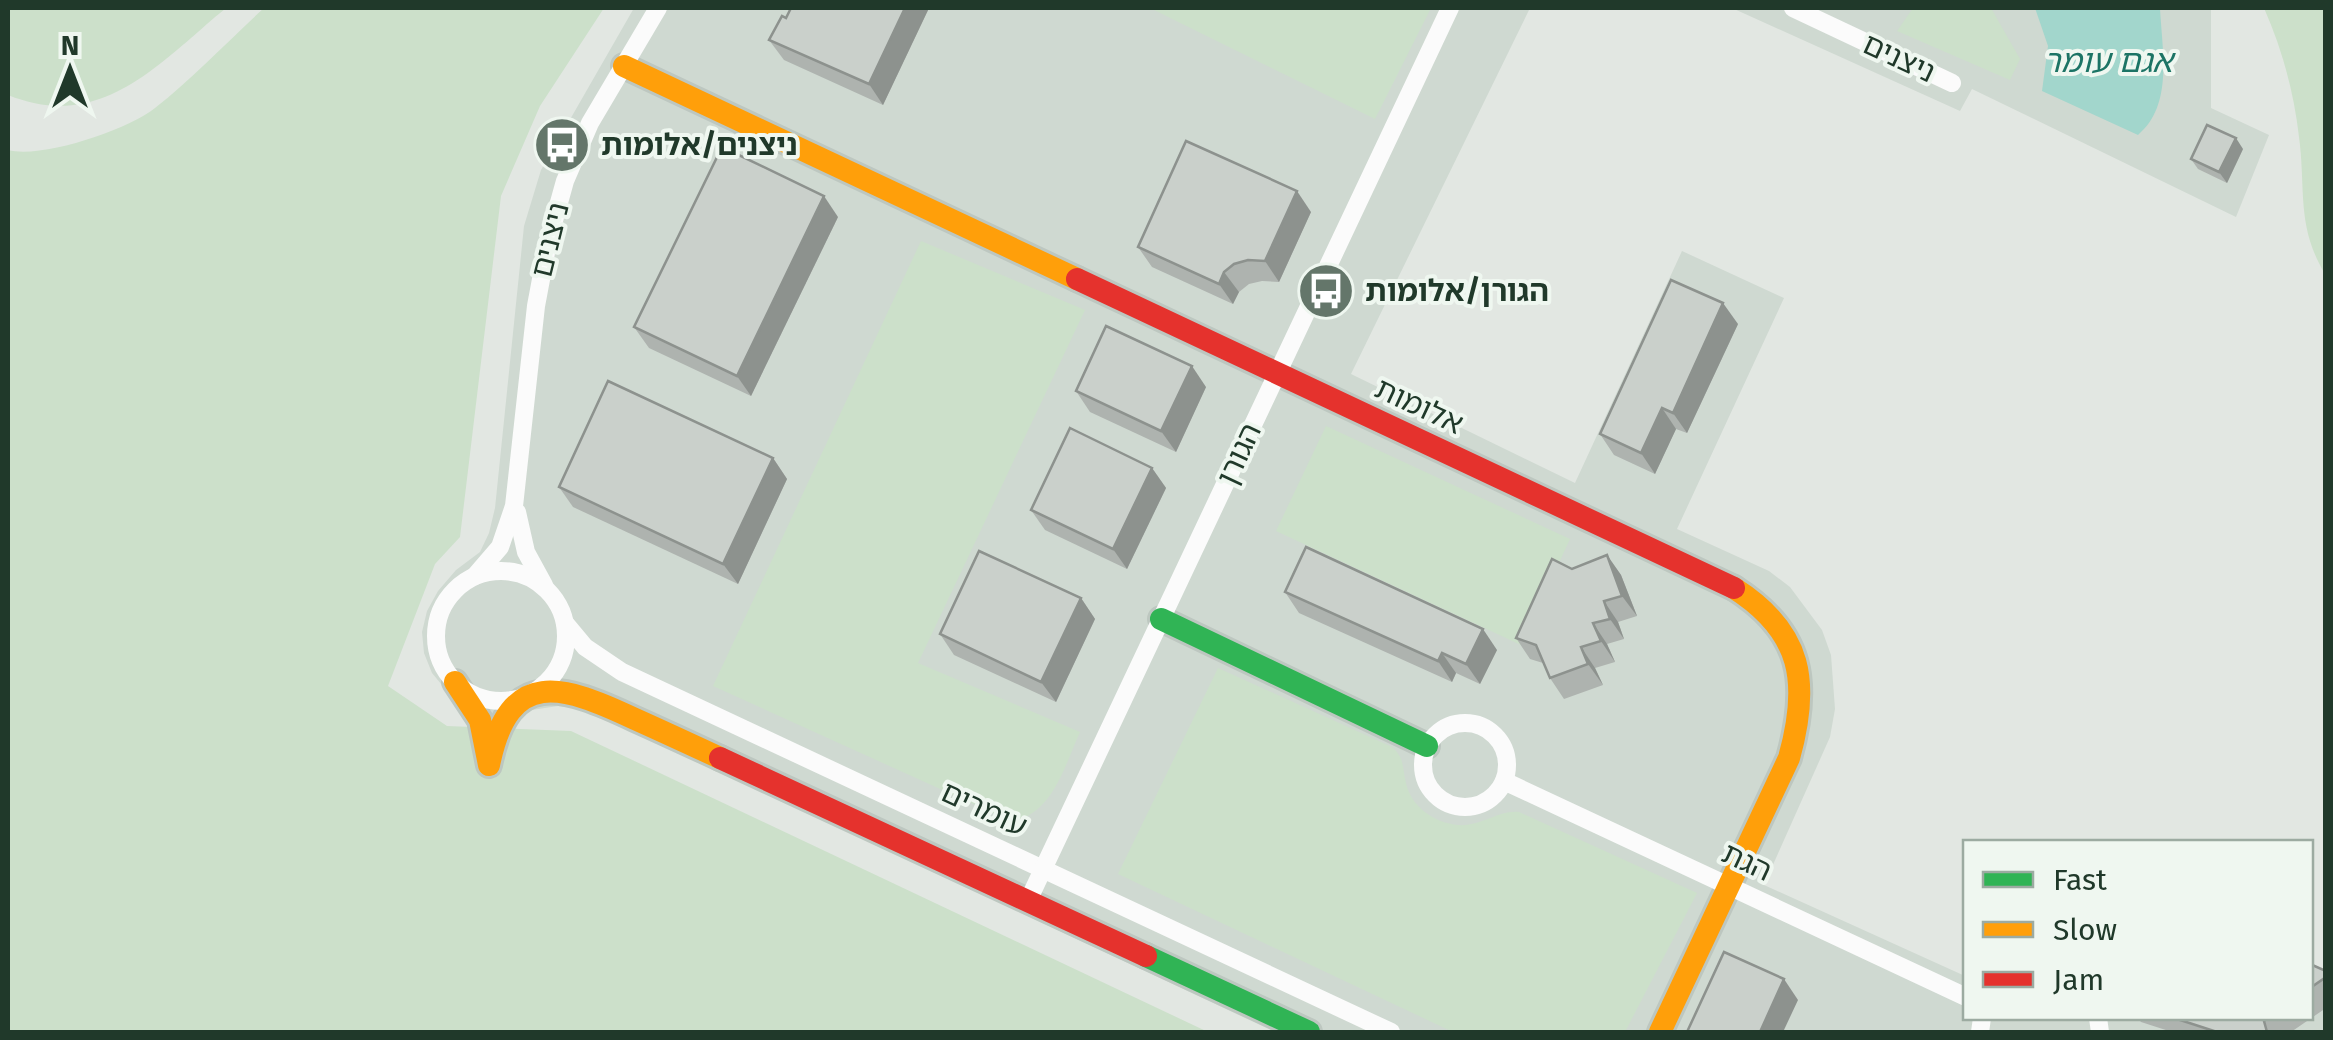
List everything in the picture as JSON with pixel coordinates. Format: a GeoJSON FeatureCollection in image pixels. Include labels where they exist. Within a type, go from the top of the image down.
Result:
{"type":"FeatureCollection","features":[{"type":"Feature","properties":{"kind":"street","name":"ניצנים"},"geometry":{"type":"LineString","coordinates":[[476,576],[500,547],[516,496],[532,339],[548,242],[577,152],[658,8]]}},
{"type":"Feature","properties":{"kind":"street","name":"הגורן"},"geometry":{"type":"LineString","coordinates":[[1028,901],[1450,8]]}},
{"type":"Feature","properties":{"kind":"street","name":"ניצנים"},"geometry":{"type":"LineString","coordinates":[[1793,8],[1952,82]]}},
{"type":"Feature","properties":{"kind":"street","name":"אלומות"},"geometry":{"type":"LineString","coordinates":[[624,66],[1722,581],[1766,610],[1794,650],[1802,674],[1799,728],[1789,758],[1660,1032]]}},
{"type":"Feature","properties":{"kind":"street","name":"ניצנים"},"geometry":{"type":"LineString","coordinates":[[516,496],[522,541],[547,590]]}},
{"type":"Feature","properties":{"kind":"street"},"geometry":{"type":"LineString","coordinates":[[501,570],[514,572],[547,590],[556,599],[566,622],[566,649],[547,682],[512,706],[501,721],[489,765],[483,723],[437,649],[437,622],[454,590],[476,576],[501,570]]}},
{"type":"Feature","properties":{"kind":"street"},"geometry":{"type":"LineString","coordinates":[[1161,619],[1427,746]]}},
{"type":"Feature","properties":{"kind":"street","name":"עומרים"},"geometry":{"type":"LineString","coordinates":[[566,622],[585,647],[622,672],[1391,1032]]}},
{"type":"Feature","properties":{"kind":"street"},"geometry":{"type":"LineString","coordinates":[[454,682],[488,700],[514,700],[564,691],[595,699],[1309,1032]]}},
{"type":"Feature","properties":{"kind":"street"},"geometry":{"type":"LineString","coordinates":[[1448,726],[1481,726],[1504,748],[1504,781],[1481,804],[1448,804],[1434,794],[1426,781],[1422,765],[1427,746],[1434,735],[1448,726]]}},
{"type":"Feature","properties":{"kind":"street","name":"הגת"},"geometry":{"type":"LineString","coordinates":[[1504,781],[1963,996]]}},
{"type":"Feature","properties":{"kind":"shaded area"},"geometry":{"type":"Polygon","coordinates":[[[634,8],[1530,8],[1351,374],[1575,483],[1682,251],[1784,298],[1677,529],[1769,571],[1790,587],[1822,630],[1831,655],[1835,709],[1830,737],[1764,885],[1963,975],[1963,1020],[2313,1020],[2325,974],[2325,1032],[1275,1032],[587,709],[558,706],[480,713],[446,690],[432,673],[424,653],[422,632],[438,591],[456,570],[480,552],[489,533],[495,508],[524,226],[541,170],[634,8]]]}},
{"type":"Feature","properties":{"kind":"shaded area"},"geometry":{"type":"Polygon","coordinates":[[[1732,8],[2211,8],[2211,108],[2269,135],[2236,217],[1972,89],[1960,111],[1732,8]]]}},
{"type":"Feature","properties":{"kind":"green space"},"geometry":{"type":"Polygon","coordinates":[[[8,8],[226,8],[127,86],[101,99],[72,105],[42,104],[8,95],[8,8]]]}},
{"type":"Feature","properties":{"kind":"green space"},"geometry":{"type":"Polygon","coordinates":[[[264,8],[604,8],[540,106],[501,196],[460,537],[435,564],[388,686],[447,726],[571,731],[1208,1032],[8,1032],[8,150],[23,152],[62,146],[142,116],[183,84],[264,8]]]}},
{"type":"Feature","properties":{"kind":"green space"},"geometry":{"type":"Polygon","coordinates":[[[1150,8],[1431,8],[1375,119],[1150,8]]]}},
{"type":"Feature","properties":{"kind":"green space"},"geometry":{"type":"Polygon","coordinates":[[[1913,8],[1991,8],[2020,59],[2010,80],[1897,31],[1913,8]]]}},
{"type":"Feature","properties":{"kind":"green space"},"geometry":{"type":"Polygon","coordinates":[[[2264,8],[2325,8],[2325,274],[2306,223],[2299,137],[2290,87],[2264,8]]]}},
{"type":"Feature","properties":{"kind":"green space"},"geometry":{"type":"Polygon","coordinates":[[[921,241],[1085,310],[918,663],[1080,732],[1048,798],[1039,808],[1013,822],[713,686],[921,241]]]}},
{"type":"Feature","properties":{"kind":"green space"},"geometry":{"type":"Polygon","coordinates":[[[1326,426],[1570,539],[1521,645],[1276,531],[1326,426]]]}},
{"type":"Feature","properties":{"kind":"green space"},"geometry":{"type":"Polygon","coordinates":[[[1218,668],[1392,747],[1401,759],[1413,799],[1433,817],[1449,824],[1466,825],[1519,812],[1697,893],[1625,1032],[1453,1032],[1118,874],[1218,668]]]}},
{"type":"Feature","properties":{"kind":"water","name":"אגם עומר"},"geometry":{"type":"Polygon","coordinates":[[[2035,8],[2160,8],[2161,93],[2149,123],[2138,135],[2042,91],[2048,46],[2035,8]]]}},
{"type":"Feature","properties":{"kind":"building"},"geometry":{"type":"Polygon","coordinates":[[[791,8],[905,8],[869,84],[769,40],[791,8]]]}},
{"type":"Feature","properties":{"kind":"building"},"geometry":{"type":"Polygon","coordinates":[[[2207,125],[2236,138],[2219,172],[2191,159],[2207,125]]]}},
{"type":"Feature","properties":{"kind":"building"},"geometry":{"type":"Polygon","coordinates":[[[1186,141],[1297,191],[1265,261],[1234,264],[1224,272],[1219,284],[1138,247],[1186,141]]]}},
{"type":"Feature","properties":{"kind":"building"},"geometry":{"type":"Polygon","coordinates":[[[722,147],[824,196],[737,376],[634,327],[722,147]]]}},
{"type":"Feature","properties":{"kind":"building"},"geometry":{"type":"Polygon","coordinates":[[[1671,280],[1723,303],[1673,413],[1662,408],[1641,453],[1600,434],[1671,280]]]}},
{"type":"Feature","properties":{"kind":"building"},"geometry":{"type":"Polygon","coordinates":[[[1106,326],[1192,366],[1161,431],[1076,391],[1106,326]]]}},
{"type":"Feature","properties":{"kind":"building"},"geometry":{"type":"Polygon","coordinates":[[[608,381],[773,458],[723,564],[559,487],[608,381]]]}},
{"type":"Feature","properties":{"kind":"building"},"geometry":{"type":"Polygon","coordinates":[[[1070,428],[1152,468],[1113,549],[1031,510],[1070,428]]]}},
{"type":"Feature","properties":{"kind":"building"},"geometry":{"type":"Polygon","coordinates":[[[1306,547],[1483,629],[1466,664],[1442,653],[1438,661],[1285,592],[1306,547]]]}},
{"type":"Feature","properties":{"kind":"building"},"geometry":{"type":"Polygon","coordinates":[[[979,551],[1081,598],[1041,682],[940,634],[979,551]]]}},
{"type":"Feature","properties":{"kind":"building"},"geometry":{"type":"Polygon","coordinates":[[[1607,555],[1622,596],[1604,601],[1610,619],[1593,623],[1601,641],[1581,647],[1588,664],[1550,678],[1536,645],[1516,638],[1552,559],[1572,569],[1607,555]]]}},
{"type":"Feature","properties":{"kind":"building"},"geometry":{"type":"Polygon","coordinates":[[[1724,952],[1784,979],[1760,1032],[1687,1032],[1724,952]]]}},
{"type":"Feature","properties":{"kind":"building"},"geometry":{"type":"Polygon","coordinates":[[[2313,965],[2326,971],[2326,977],[2313,986],[2313,965]]]}},
{"type":"Feature","properties":{"kind":"building"},"geometry":{"type":"Polygon","coordinates":[[[2180,1020],[2266,1020],[2267,1032],[2217,1032],[2180,1020]]]}},
{"type":"Feature","properties":{"kind":"traffic: fast"},"geometry":{"type":"LineString","coordinates":[[1161,619],[1427,746]]}},
{"type":"Feature","properties":{"kind":"traffic: fast"},"geometry":{"type":"LineString","coordinates":[[1146,956],[1309,1032]]}},
{"type":"Feature","properties":{"kind":"traffic: slow"},"geometry":{"type":"LineString","coordinates":[[624,66],[1077,279]]}},
{"type":"Feature","properties":{"kind":"traffic: slow"},"geometry":{"type":"LineString","coordinates":[[1660,1032],[1789,758],[1795,731],[1799,683],[1787,641],[1775,623],[1734,588]]}},
{"type":"Feature","properties":{"kind":"traffic: slow"},"geometry":{"type":"LineString","coordinates":[[455,682],[480,720],[489,765],[498,733],[510,711],[525,698],[542,692],[585,698],[720,758]]}},
{"type":"Feature","properties":{"kind":"traffic: jam"},"geometry":{"type":"LineString","coordinates":[[1077,279],[1734,588]]}},
{"type":"Feature","properties":{"kind":"traffic: jam"},"geometry":{"type":"LineString","coordinates":[[720,758],[1146,956]]}},
{"type":"Feature","properties":{"kind":"place","name":"ניצנים/אלומות"},"geometry":{"type":"Point","coordinates":[562,145]}},
{"type":"Feature","properties":{"kind":"place","name":"הגורן/אלומות"},"geometry":{"type":"Point","coordinates":[1326,291]}}]}
